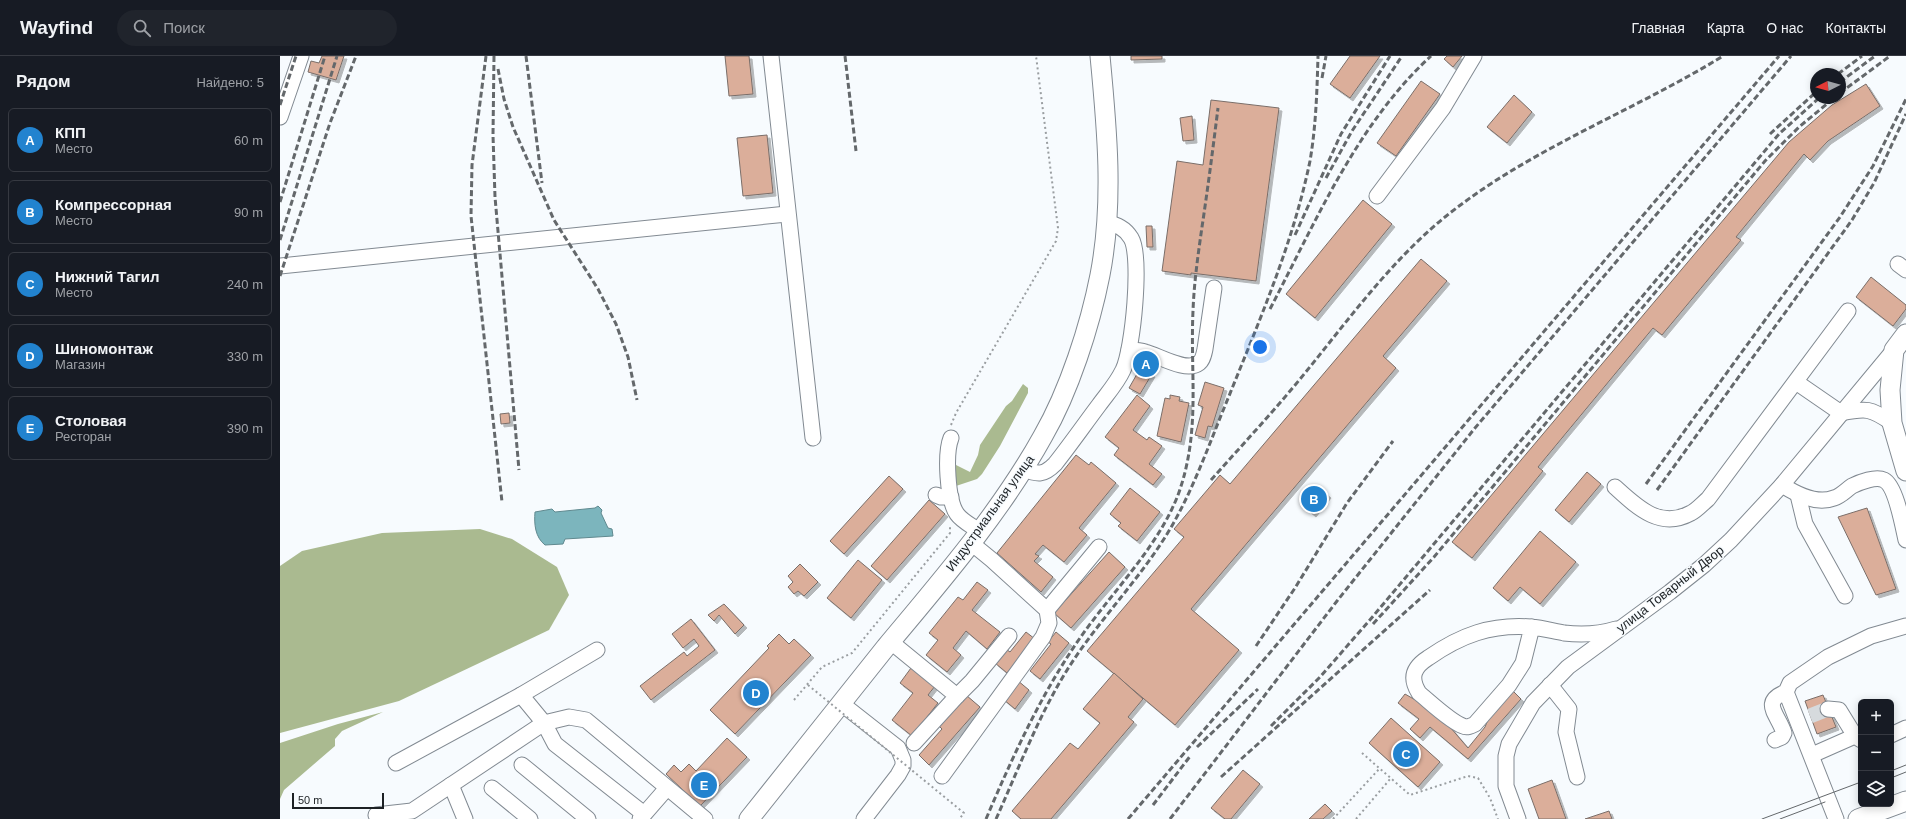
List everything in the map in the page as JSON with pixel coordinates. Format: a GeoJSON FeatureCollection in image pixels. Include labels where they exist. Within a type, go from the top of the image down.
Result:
{"type":"FeatureCollection","features":[{"type":"Feature","properties":{"kind":"main road","name":"Индустриальная улица"},"geometry":{"type":"LineString","coordinates":[[749,819],[974,537],[1024,469],[1045,434],[1059,404],[1083,337],[1100,274],[1106,222],[1108,176],[1107,130],[1100,56]]}},
{"type":"Feature","properties":{"kind":"main road"},"geometry":{"type":"LineString","coordinates":[[1905,462],[1892,423],[1890,390],[1894,350],[1906,334]]}},
{"type":"Feature","properties":{"kind":"main road"},"geometry":{"type":"LineString","coordinates":[[1858,819],[1896,803]]}},
{"type":"Feature","properties":{"kind":"street"},"geometry":{"type":"LineString","coordinates":[[280,117],[301,56]]}},
{"type":"Feature","properties":{"kind":"street"},"geometry":{"type":"LineString","coordinates":[[771,56],[787,214],[814,438]]}},
{"type":"Feature","properties":{"kind":"street"},"geometry":{"type":"LineString","coordinates":[[1376,196],[1443,108],[1474,56]]}},
{"type":"Feature","properties":{"kind":"street"},"geometry":{"type":"LineString","coordinates":[[280,266],[787,214]]}},
{"type":"Feature","properties":{"kind":"street"},"geometry":{"type":"LineString","coordinates":[[1024,469],[1035,474],[1042,474],[1048,471],[1055,464],[1124,369],[1129,350],[1136,259],[1135,247],[1126,231],[1119,226],[1106,222]]}},
{"type":"Feature","properties":{"kind":"street"},"geometry":{"type":"LineString","coordinates":[[1129,350],[1143,351],[1176,364],[1193,366],[1198,364],[1205,349],[1214,288]]}},
{"type":"Feature","properties":{"kind":"street"},"geometry":{"type":"LineString","coordinates":[[1615,487],[1640,510],[1657,517],[1675,519],[1692,513],[1708,499],[1848,311]]}},
{"type":"Feature","properties":{"kind":"street","name":"улица Товарный Двор"},"geometry":{"type":"LineString","coordinates":[[1518,819],[1506,786],[1506,756],[1509,744],[1533,703],[1568,667],[1704,565],[1731,540],[1782,484],[1894,350]]}},
{"type":"Feature","properties":{"kind":"street"},"geometry":{"type":"LineString","coordinates":[[1796,382],[1841,413],[1857,410],[1876,411],[1892,423]]}},
{"type":"Feature","properties":{"kind":"street"},"geometry":{"type":"LineString","coordinates":[[942,776],[1043,637],[1049,623],[1047,610],[992,560],[957,515],[945,496],[948,445],[951,432]]}},
{"type":"Feature","properties":{"kind":"street"},"geometry":{"type":"LineString","coordinates":[[1782,484],[1798,494],[1808,498],[1833,499],[1852,486],[1877,478],[1886,480],[1893,490],[1906,540]]}},
{"type":"Feature","properties":{"kind":"street"},"geometry":{"type":"LineString","coordinates":[[1798,494],[1805,524],[1845,596]]}},
{"type":"Feature","properties":{"kind":"street"},"geometry":{"type":"LineString","coordinates":[[1047,610],[1099,547]]}},
{"type":"Feature","properties":{"kind":"street"},"geometry":{"type":"LineString","coordinates":[[1532,627],[1523,663],[1509,685],[1475,724],[1471,726],[1463,726],[1458,724],[1419,693],[1414,686],[1414,672],[1418,665],[1442,648],[1479,631],[1504,626],[1532,627],[1565,633],[1591,633],[1607,632],[1622,626]]}},
{"type":"Feature","properties":{"kind":"street"},"geometry":{"type":"LineString","coordinates":[[1775,740],[1782,737],[1784,733],[1772,701],[1776,696],[1786,692],[1790,683],[1828,657],[1871,636],[1906,626]]}},
{"type":"Feature","properties":{"kind":"street"},"geometry":{"type":"LineString","coordinates":[[914,743],[972,681],[1009,636]]}},
{"type":"Feature","properties":{"kind":"street"},"geometry":{"type":"LineString","coordinates":[[890,642],[957,696]]}},
{"type":"Feature","properties":{"kind":"street"},"geometry":{"type":"LineString","coordinates":[[396,763],[521,695],[597,650]]}},
{"type":"Feature","properties":{"kind":"street"},"geometry":{"type":"LineString","coordinates":[[1550,685],[1569,709],[1566,732],[1577,777]]}},
{"type":"Feature","properties":{"kind":"street"},"geometry":{"type":"LineString","coordinates":[[1786,692],[1804,718],[1812,755],[1836,819]]}},
{"type":"Feature","properties":{"kind":"street"},"geometry":{"type":"LineString","coordinates":[[521,695],[544,723],[555,744],[642,816],[667,788]]}},
{"type":"Feature","properties":{"kind":"street"},"geometry":{"type":"LineString","coordinates":[[842,704],[898,748],[903,760],[903,766],[898,775],[864,819]]}},
{"type":"Feature","properties":{"kind":"street"},"geometry":{"type":"LineString","coordinates":[[1812,755],[1858,738],[1839,710],[1828,709]]}},
{"type":"Feature","properties":{"kind":"street"},"geometry":{"type":"LineString","coordinates":[[376,815],[412,811],[544,723],[569,717],[586,720],[705,819]]}},
{"type":"Feature","properties":{"kind":"street"},"geometry":{"type":"LineString","coordinates":[[1894,734],[1906,728]]}},
{"type":"Feature","properties":{"kind":"street"},"geometry":{"type":"LineString","coordinates":[[522,765],[588,819]]}},
{"type":"Feature","properties":{"kind":"street"},"geometry":{"type":"LineString","coordinates":[[451,785],[465,819]]}},
{"type":"Feature","properties":{"kind":"street"},"geometry":{"type":"LineString","coordinates":[[492,788],[530,819]]}},
{"type":"Feature","properties":{"kind":"path"},"geometry":{"type":"LineString","coordinates":[[951,432],[956,413],[1056,241],[1058,228],[1036,56]]}},
{"type":"Feature","properties":{"kind":"path"},"geometry":{"type":"LineString","coordinates":[[794,700],[822,667],[852,653],[950,533],[945,496]]}},
{"type":"Feature","properties":{"kind":"path"},"geometry":{"type":"LineString","coordinates":[[808,685],[964,813],[960,818],[961,819]]}},
{"type":"Feature","properties":{"kind":"path"},"geometry":{"type":"LineString","coordinates":[[1362,753],[1410,795],[1468,776],[1478,778],[1490,798],[1498,819]]}},
{"type":"Feature","properties":{"kind":"path"},"geometry":{"type":"LineString","coordinates":[[1333,819],[1380,768]]}},
{"type":"Feature","properties":{"kind":"path"},"geometry":{"type":"LineString","coordinates":[[1356,819],[1391,778]]}},
{"type":"Feature","properties":{"kind":"green space"},"geometry":{"type":"Polygon","coordinates":[[[1023,384],[1028,388],[1028,393],[1000,446],[982,474],[977,479],[956,486],[954,464],[970,472],[978,455],[980,445],[1006,406],[1012,401],[1023,384]]]}},
{"type":"Feature","properties":{"kind":"green space"},"geometry":{"type":"Polygon","coordinates":[[[480,529],[512,539],[557,567],[569,595],[549,630],[399,701],[280,733],[280,566],[302,551],[382,533],[480,529]]]}},
{"type":"Feature","properties":{"kind":"green space"},"geometry":{"type":"Polygon","coordinates":[[[383,712],[342,731],[335,739],[335,746],[284,790],[280,799],[280,743],[338,724],[383,712]]]}},
{"type":"Feature","properties":{"kind":"water"},"geometry":{"type":"Polygon","coordinates":[[[598,506],[602,510],[601,513],[608,528],[612,529],[613,536],[565,539],[563,544],[545,545],[537,534],[535,526],[535,512],[552,509],[555,512],[595,508],[598,506]]]}},
{"type":"Feature","properties":{"kind":"building"},"geometry":{"type":"Polygon","coordinates":[[[322,56],[344,56],[336,80],[308,72],[311,61],[319,63],[322,56]]]}},
{"type":"Feature","properties":{"kind":"building"},"geometry":{"type":"Polygon","coordinates":[[[725,56],[749,56],[753,94],[729,96],[725,56]]]}},
{"type":"Feature","properties":{"kind":"building"},"geometry":{"type":"Polygon","coordinates":[[[1131,56],[1162,56],[1162,59],[1131,60],[1131,56]]]}},
{"type":"Feature","properties":{"kind":"building"},"geometry":{"type":"Polygon","coordinates":[[[1350,56],[1380,56],[1350,98],[1330,84],[1350,56]]]}},
{"type":"Feature","properties":{"kind":"building"},"geometry":{"type":"Polygon","coordinates":[[[1447,56],[1462,56],[1453,67],[1444,59],[1447,56]]]}},
{"type":"Feature","properties":{"kind":"building"},"geometry":{"type":"Polygon","coordinates":[[[1421,81],[1440,94],[1396,156],[1377,143],[1421,81]]]}},
{"type":"Feature","properties":{"kind":"building"},"geometry":{"type":"Polygon","coordinates":[[[1866,84],[1880,106],[1828,141],[1810,160],[1804,154],[1736,237],[1741,240],[1662,335],[1653,328],[1538,467],[1543,471],[1472,558],[1452,542],[1789,142],[1832,105],[1846,104],[1846,96],[1866,84]]]}},
{"type":"Feature","properties":{"kind":"building"},"geometry":{"type":"Polygon","coordinates":[[[1514,95],[1532,112],[1507,143],[1487,127],[1514,95]]]}},
{"type":"Feature","properties":{"kind":"building"},"geometry":{"type":"Polygon","coordinates":[[[1211,100],[1279,108],[1256,281],[1162,271],[1177,161],[1203,165],[1211,100]]]}},
{"type":"Feature","properties":{"kind":"building"},"geometry":{"type":"Polygon","coordinates":[[[1192,116],[1194,140],[1183,141],[1180,118],[1192,116]]]}},
{"type":"Feature","properties":{"kind":"building"},"geometry":{"type":"Polygon","coordinates":[[[767,135],[773,193],[743,196],[737,138],[767,135]]]}},
{"type":"Feature","properties":{"kind":"building"},"geometry":{"type":"Polygon","coordinates":[[[1363,200],[1392,224],[1315,318],[1286,294],[1363,200]]]}},
{"type":"Feature","properties":{"kind":"building"},"geometry":{"type":"Polygon","coordinates":[[[1146,226],[1152,226],[1153,247],[1147,247],[1146,226]]]}},
{"type":"Feature","properties":{"kind":"building"},"geometry":{"type":"Polygon","coordinates":[[[1421,259],[1447,281],[1383,356],[1396,368],[1191,609],[1239,650],[1175,725],[1087,651],[1184,537],[1174,529],[1220,475],[1230,484],[1421,259]]]}},
{"type":"Feature","properties":{"kind":"building"},"geometry":{"type":"Polygon","coordinates":[[[1871,277],[1906,305],[1906,309],[1893,326],[1856,297],[1871,277]]]}},
{"type":"Feature","properties":{"kind":"building"},"geometry":{"type":"Polygon","coordinates":[[[1142,359],[1151,361],[1149,372],[1141,367],[1142,359]]]}},
{"type":"Feature","properties":{"kind":"building"},"geometry":{"type":"Polygon","coordinates":[[[1141,367],[1152,374],[1140,394],[1129,388],[1141,367]]]}},
{"type":"Feature","properties":{"kind":"building"},"geometry":{"type":"Polygon","coordinates":[[[1205,382],[1224,388],[1212,427],[1208,426],[1205,438],[1195,435],[1203,407],[1198,405],[1205,382]]]}},
{"type":"Feature","properties":{"kind":"building"},"geometry":{"type":"Polygon","coordinates":[[[1137,395],[1150,406],[1133,430],[1147,440],[1149,437],[1162,446],[1149,464],[1162,474],[1153,485],[1114,455],[1119,448],[1105,437],[1137,395]]]}},
{"type":"Feature","properties":{"kind":"building"},"geometry":{"type":"Polygon","coordinates":[[[1170,395],[1180,397],[1179,401],[1189,403],[1181,442],[1157,436],[1165,398],[1170,399],[1170,395]]]}},
{"type":"Feature","properties":{"kind":"building"},"geometry":{"type":"Polygon","coordinates":[[[509,413],[510,423],[501,424],[500,414],[509,413]]]}},
{"type":"Feature","properties":{"kind":"building"},"geometry":{"type":"Polygon","coordinates":[[[1076,455],[1089,465],[1091,462],[1116,483],[1079,528],[1087,535],[1064,562],[1043,545],[1035,554],[1039,556],[1034,561],[1053,577],[1041,592],[997,553],[1076,455]]]}},
{"type":"Feature","properties":{"kind":"building"},"geometry":{"type":"Polygon","coordinates":[[[1587,472],[1601,484],[1569,522],[1555,510],[1587,472]]]}},
{"type":"Feature","properties":{"kind":"building"},"geometry":{"type":"Polygon","coordinates":[[[889,476],[903,489],[844,554],[830,541],[889,476]]]}},
{"type":"Feature","properties":{"kind":"building"},"geometry":{"type":"Polygon","coordinates":[[[1315,485],[1328,495],[1313,514],[1300,503],[1315,485]]]}},
{"type":"Feature","properties":{"kind":"building"},"geometry":{"type":"Polygon","coordinates":[[[1130,488],[1160,512],[1137,541],[1118,526],[1121,523],[1110,514],[1130,488]]]}},
{"type":"Feature","properties":{"kind":"building"},"geometry":{"type":"Polygon","coordinates":[[[929,500],[945,514],[887,580],[871,566],[929,500]]]}},
{"type":"Feature","properties":{"kind":"building"},"geometry":{"type":"Polygon","coordinates":[[[1867,508],[1896,589],[1876,595],[1838,517],[1867,508]]]}},
{"type":"Feature","properties":{"kind":"building"},"geometry":{"type":"Polygon","coordinates":[[[1540,531],[1576,562],[1540,604],[1520,587],[1508,601],[1493,588],[1540,531]]]}},
{"type":"Feature","properties":{"kind":"building"},"geometry":{"type":"Polygon","coordinates":[[[1109,552],[1125,567],[1071,628],[1054,613],[1109,552]]]}},
{"type":"Feature","properties":{"kind":"building"},"geometry":{"type":"Polygon","coordinates":[[[858,560],[882,580],[851,618],[827,598],[858,560]]]}},
{"type":"Feature","properties":{"kind":"building"},"geometry":{"type":"Polygon","coordinates":[[[800,564],[818,582],[804,596],[798,591],[794,594],[788,587],[793,582],[788,576],[800,564]]]}},
{"type":"Feature","properties":{"kind":"building"},"geometry":{"type":"Polygon","coordinates":[[[977,582],[988,590],[972,610],[1000,632],[987,649],[966,631],[953,648],[961,655],[947,672],[926,655],[938,640],[929,633],[958,597],[963,600],[977,582]]]}},
{"type":"Feature","properties":{"kind":"building"},"geometry":{"type":"Polygon","coordinates":[[[724,604],[744,625],[735,634],[719,615],[714,621],[708,615],[724,604]]]}},
{"type":"Feature","properties":{"kind":"building"},"geometry":{"type":"Polygon","coordinates":[[[691,619],[715,650],[651,700],[640,686],[684,652],[687,656],[699,646],[694,639],[683,648],[672,634],[691,619]]]}},
{"type":"Feature","properties":{"kind":"building"},"geometry":{"type":"Polygon","coordinates":[[[1026,632],[1035,639],[1007,673],[995,663],[1006,649],[1010,652],[1026,632]]]}},
{"type":"Feature","properties":{"kind":"building"},"geometry":{"type":"Polygon","coordinates":[[[1056,632],[1069,643],[1040,679],[1030,671],[1051,644],[1048,642],[1056,632]]]}},
{"type":"Feature","properties":{"kind":"building"},"geometry":{"type":"Polygon","coordinates":[[[779,634],[789,644],[794,639],[811,655],[735,734],[710,710],[769,648],[767,646],[779,634]]]}},
{"type":"Feature","properties":{"kind":"building"},"geometry":{"type":"Polygon","coordinates":[[[911,668],[935,686],[928,695],[938,703],[912,736],[892,720],[913,693],[900,683],[911,668]]]}},
{"type":"Feature","properties":{"kind":"building"},"geometry":{"type":"Polygon","coordinates":[[[1114,673],[1143,699],[1128,717],[1134,722],[1051,819],[1021,819],[1012,811],[1070,743],[1078,749],[1100,723],[1083,709],[1114,673]]]}},
{"type":"Feature","properties":{"kind":"building"},"geometry":{"type":"Polygon","coordinates":[[[1017,680],[1029,690],[1015,709],[1003,699],[1017,680]]]}},
{"type":"Feature","properties":{"kind":"building"},"geometry":{"type":"Polygon","coordinates":[[[1512,690],[1521,699],[1468,759],[1430,727],[1420,738],[1410,729],[1419,719],[1398,703],[1405,694],[1438,713],[1468,748],[1485,727],[1492,710],[1512,690]]]}},
{"type":"Feature","properties":{"kind":"building"},"geometry":{"type":"Polygon","coordinates":[[[966,695],[980,707],[929,765],[919,755],[942,729],[939,726],[966,695]]]}},
{"type":"Feature","properties":{"kind":"building"},"geometry":{"type":"Polygon","coordinates":[[[1823,695],[1836,727],[1817,734],[1805,701],[1823,695]]]}},
{"type":"Feature","properties":{"kind":"building"},"geometry":{"type":"Polygon","coordinates":[[[1391,718],[1440,762],[1418,787],[1369,743],[1391,718]]]}},
{"type":"Feature","properties":{"kind":"building"},"geometry":{"type":"Polygon","coordinates":[[[727,738],[747,757],[700,806],[666,774],[674,765],[681,772],[689,764],[696,771],[727,738]]]}},
{"type":"Feature","properties":{"kind":"building"},"geometry":{"type":"Polygon","coordinates":[[[1243,770],[1260,784],[1231,819],[1225,819],[1211,808],[1243,770]]]}},
{"type":"Feature","properties":{"kind":"building"},"geometry":{"type":"Polygon","coordinates":[[[1552,780],[1566,819],[1539,819],[1528,789],[1552,780]]]}},
{"type":"Feature","properties":{"kind":"building"},"geometry":{"type":"Polygon","coordinates":[[[1325,804],[1332,811],[1323,819],[1309,819],[1325,804]]]}},
{"type":"Feature","properties":{"kind":"building"},"geometry":{"type":"Polygon","coordinates":[[[1609,811],[1612,819],[1585,819],[1609,811]]]}},
{"type":"Feature","properties":{"kind":"tunnel"},"geometry":{"type":"LineString","coordinates":[[1810,716],[1828,709]]}},
{"type":"Feature","properties":{"kind":"tram line"},"geometry":{"type":"LineString","coordinates":[[1894,770],[1906,765]]}},
{"type":"Feature","properties":{"kind":"tram line"},"geometry":{"type":"LineString","coordinates":[[1894,777],[1906,772]]}},
{"type":"Feature","properties":{"kind":"tram line"},"geometry":{"type":"LineString","coordinates":[[1762,819],[1858,783]]}},
{"type":"Feature","properties":{"kind":"tram line"},"geometry":{"type":"LineString","coordinates":[[1780,819],[1825,802]]}},
{"type":"Feature","properties":{"kind":"railway"},"geometry":{"type":"LineString","coordinates":[[280,105],[296,56]]}},
{"type":"Feature","properties":{"kind":"railway"},"geometry":{"type":"LineString","coordinates":[[280,202],[325,56]]}},
{"type":"Feature","properties":{"kind":"railway"},"geometry":{"type":"LineString","coordinates":[[280,240],[337,56]]}},
{"type":"Feature","properties":{"kind":"railway"},"geometry":{"type":"LineString","coordinates":[[280,276],[330,123],[356,56]]}},
{"type":"Feature","properties":{"kind":"railway"},"geometry":{"type":"LineString","coordinates":[[486,56],[472,165],[471,216],[502,502]]}},
{"type":"Feature","properties":{"kind":"railway"},"geometry":{"type":"LineString","coordinates":[[494,56],[493,135],[495,197],[519,470]]}},
{"type":"Feature","properties":{"kind":"railway"},"geometry":{"type":"LineString","coordinates":[[526,56],[542,183]]}},
{"type":"Feature","properties":{"kind":"railway"},"geometry":{"type":"LineString","coordinates":[[845,56],[856,151]]}},
{"type":"Feature","properties":{"kind":"railway"},"geometry":{"type":"LineString","coordinates":[[996,819],[1048,703],[1058,685],[1081,649],[1162,543],[1189,493],[1203,461],[1264,309],[1295,221],[1310,161],[1314,135],[1318,56]]}},
{"type":"Feature","properties":{"kind":"railway"},"geometry":{"type":"LineString","coordinates":[[1322,78],[1326,56]]}},
{"type":"Feature","properties":{"kind":"railway"},"geometry":{"type":"LineString","coordinates":[[1295,235],[1341,134],[1390,56]]}},
{"type":"Feature","properties":{"kind":"railway"},"geometry":{"type":"LineString","coordinates":[[1326,178],[1352,131],[1402,56]]}},
{"type":"Feature","properties":{"kind":"railway"},"geometry":{"type":"LineString","coordinates":[[1270,309],[1322,208],[1360,143],[1381,112],[1405,83],[1431,56]]}},
{"type":"Feature","properties":{"kind":"railway"},"geometry":{"type":"LineString","coordinates":[[1211,480],[1305,373],[1371,291],[1407,252],[1445,217],[1477,193],[1511,171],[1723,56]]}},
{"type":"Feature","properties":{"kind":"railway"},"geometry":{"type":"LineString","coordinates":[[1128,819],[1779,56]]}},
{"type":"Feature","properties":{"kind":"railway"},"geometry":{"type":"LineString","coordinates":[[1170,819],[1337,601],[1475,428],[1791,56]]}},
{"type":"Feature","properties":{"kind":"railway"},"geometry":{"type":"LineString","coordinates":[[1846,68],[1862,56]]}},
{"type":"Feature","properties":{"kind":"railway"},"geometry":{"type":"LineString","coordinates":[[1846,78],[1875,56]]}},
{"type":"Feature","properties":{"kind":"railway"},"geometry":{"type":"LineString","coordinates":[[1846,89],[1890,56]]}},
{"type":"Feature","properties":{"kind":"railway"},"geometry":{"type":"LineString","coordinates":[[498,69],[504,99],[513,127],[554,220],[598,289],[616,324],[628,357],[637,400]]}},
{"type":"Feature","properties":{"kind":"railway"},"geometry":{"type":"LineString","coordinates":[[1770,134],[1810,97]]}},
{"type":"Feature","properties":{"kind":"railway"},"geometry":{"type":"LineString","coordinates":[[1646,484],[1840,217],[1873,166],[1906,99]]}},
{"type":"Feature","properties":{"kind":"railway"},"geometry":{"type":"LineString","coordinates":[[1271,726],[1320,677],[1369,621],[1779,134],[1812,104]]}},
{"type":"Feature","properties":{"kind":"railway"},"geometry":{"type":"LineString","coordinates":[[1373,624],[1434,557],[1765,161],[1799,127],[1827,104]]}},
{"type":"Feature","properties":{"kind":"railway"},"geometry":{"type":"LineString","coordinates":[[986,819],[1028,726],[1066,659],[1080,638],[1147,551],[1159,533],[1178,495],[1190,449],[1193,403],[1192,335],[1194,290],[1218,108]]}},
{"type":"Feature","properties":{"kind":"railway"},"geometry":{"type":"LineString","coordinates":[[1657,490],[1852,220],[1874,183],[1906,114]]}},
{"type":"Feature","properties":{"kind":"railway"},"geometry":{"type":"LineString","coordinates":[[1256,646],[1295,588],[1347,503],[1393,441]]}},
{"type":"Feature","properties":{"kind":"railway"},"geometry":{"type":"LineString","coordinates":[[1221,777],[1430,590]]}},
{"type":"Feature","properties":{"kind":"railway"},"geometry":{"type":"LineString","coordinates":[[1197,747],[1258,689]]}},
{"type":"Feature","properties":{"kind":"railway"},"geometry":{"type":"LineString","coordinates":[[1153,805],[1191,755]]}},
{"type":"Feature","properties":{"kind":"place","name":"КПП"},"geometry":{"type":"Point","coordinates":[1146,364]}},
{"type":"Feature","properties":{"kind":"place","name":"Компрессорная"},"geometry":{"type":"Point","coordinates":[1314,499]}},
{"type":"Feature","properties":{"kind":"place","name":"Шиномонтаж"},"geometry":{"type":"Point","coordinates":[756,693]}},
{"type":"Feature","properties":{"kind":"place","name":"Нижний Тагил"},"geometry":{"type":"Point","coordinates":[1406,754]}},
{"type":"Feature","properties":{"kind":"place","name":"Столовая"},"geometry":{"type":"Point","coordinates":[704,785]}}]}
